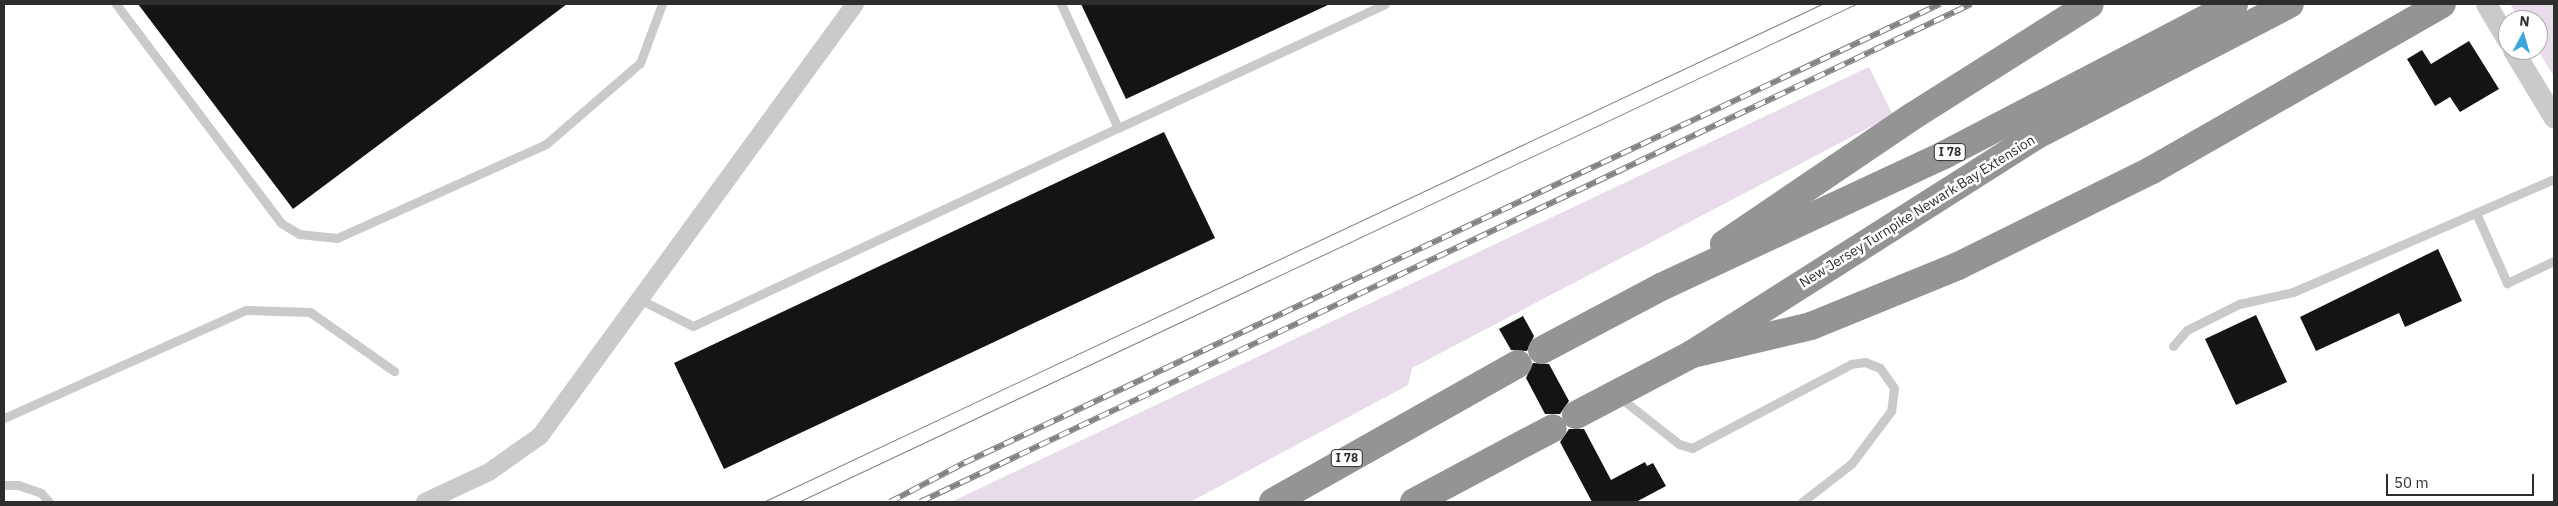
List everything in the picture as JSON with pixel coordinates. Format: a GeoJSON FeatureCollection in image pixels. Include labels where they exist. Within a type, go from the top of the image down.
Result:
{"type":"FeatureCollection","features":[{"type":"Feature","properties":{"kind":"highway"},"geometry":{"type":"LineString","coordinates":[[1661,287],[1850,157],[2090,4]]}},
{"type":"Feature","properties":{"kind":"highway","name":"New Jersey Turnpike Newark Bay Extension"},"geometry":{"type":"LineString","coordinates":[[1542,350],[1661,287],[1944,155],[2234,4]]}},
{"type":"Feature","properties":{"kind":"highway","name":"New Jersey Turnpike Newark Bay Extension"},"geometry":{"type":"LineString","coordinates":[[1414,502],[1692,354],[2000,156],[2290,4]]}},
{"type":"Feature","properties":{"kind":"highway"},"geometry":{"type":"LineString","coordinates":[[1692,354],[1811,326],[1958,266],[2152,170],[2442,4]]}},
{"type":"Feature","properties":{"kind":"highway","name":"I 78"},"geometry":{"type":"LineString","coordinates":[[1273,502],[1518,364]]}},
{"type":"Feature","properties":{"kind":"street"},"geometry":{"type":"LineString","coordinates":[[425,502],[489,472],[540,436],[855,4]]}},
{"type":"Feature","properties":{"kind":"street"},"geometry":{"type":"LineString","coordinates":[[2486,4],[2498,24]]}},
{"type":"Feature","properties":{"kind":"street"},"geometry":{"type":"LineString","coordinates":[[2519,60],[2554,118]]}},
{"type":"Feature","properties":{"kind":"lane"},"geometry":{"type":"LineString","coordinates":[[116,4],[281,223],[299,234],[337,238],[546,144],[640,63],[662,4]]}},
{"type":"Feature","properties":{"kind":"lane"},"geometry":{"type":"LineString","coordinates":[[1061,4],[1118,128]]}},
{"type":"Feature","properties":{"kind":"lane"},"geometry":{"type":"LineString","coordinates":[[640,299],[693,326],[1385,4]]}},
{"type":"Feature","properties":{"kind":"lane"},"geometry":{"type":"LineString","coordinates":[[2173,346],[2187,330],[2239,304],[2293,292],[2554,179]]}},
{"type":"Feature","properties":{"kind":"lane"},"geometry":{"type":"LineString","coordinates":[[2476,213],[2507,283],[2554,261]]}},
{"type":"Feature","properties":{"kind":"lane"},"geometry":{"type":"LineString","coordinates":[[4,418],[246,310],[310,312],[394,371]]}},
{"type":"Feature","properties":{"kind":"lane"},"geometry":{"type":"LineString","coordinates":[[1616,395],[1679,444],[1692,448],[1851,364],[1866,362],[1880,368],[1894,388],[1891,411],[1851,464],[1802,502]]}},
{"type":"Feature","properties":{"kind":"lane"},"geometry":{"type":"LineString","coordinates":[[4,485],[41,493],[50,502]]}},
{"type":"Feature","properties":{"kind":"shaded area"},"geometry":{"type":"Polygon","coordinates":[[[2510,4],[2554,4],[2554,77],[2544,60],[2548,60],[2548,10],[2514,10],[2510,4]]]}},
{"type":"Feature","properties":{"kind":"shaded area"},"geometry":{"type":"Polygon","coordinates":[[[1869,67],[1893,115],[1412,368],[1408,385],[1190,502],[951,502],[1869,67]]]}},
{"type":"Feature","properties":{"kind":"building"},"geometry":{"type":"Polygon","coordinates":[[[138,4],[567,4],[293,209],[138,4]]]}},
{"type":"Feature","properties":{"kind":"building"},"geometry":{"type":"Polygon","coordinates":[[[1081,4],[1330,4],[1126,99],[1081,4]]]}},
{"type":"Feature","properties":{"kind":"building"},"geometry":{"type":"Polygon","coordinates":[[[2469,41],[2499,89],[2460,112],[2450,97],[2435,106],[2407,59],[2422,50],[2431,64],[2469,41]]]}},
{"type":"Feature","properties":{"kind":"building"},"geometry":{"type":"Polygon","coordinates":[[[1164,132],[1215,238],[724,469],[674,363],[1164,132]]]}},
{"type":"Feature","properties":{"kind":"building"},"geometry":{"type":"Polygon","coordinates":[[[2438,249],[2462,301],[2405,327],[2399,313],[2316,351],[2300,317],[2438,249]]]}},
{"type":"Feature","properties":{"kind":"building"},"geometry":{"type":"Polygon","coordinates":[[[2256,315],[2287,382],[2236,405],[2205,339],[2256,315]]]}},
{"type":"Feature","properties":{"kind":"building"},"geometry":{"type":"Polygon","coordinates":[[[1523,316],[1534,336],[1527,351],[1511,350],[1499,329],[1523,316]]]}},
{"type":"Feature","properties":{"kind":"building"},"geometry":{"type":"Polygon","coordinates":[[[1533,363],[1549,364],[1569,401],[1560,414],[1545,414],[1526,378],[1533,363]]]}},
{"type":"Feature","properties":{"kind":"building"},"geometry":{"type":"Polygon","coordinates":[[[1569,429],[1584,429],[1611,480],[1645,462],[1647,466],[1653,463],[1666,486],[1636,502],[1592,502],[1560,442],[1569,429]]]}},
{"type":"Feature","properties":{"kind":"tram line"},"geometry":{"type":"LineString","coordinates":[[763,502],[1822,4]]}},
{"type":"Feature","properties":{"kind":"tram line"},"geometry":{"type":"LineString","coordinates":[[798,502],[1856,4]]}},
{"type":"Feature","properties":{"kind":"railway"},"geometry":{"type":"LineString","coordinates":[[890,502],[964,463],[1940,4]]}},
{"type":"Feature","properties":{"kind":"railway"},"geometry":{"type":"LineString","coordinates":[[920,502],[1971,4]]}}]}
